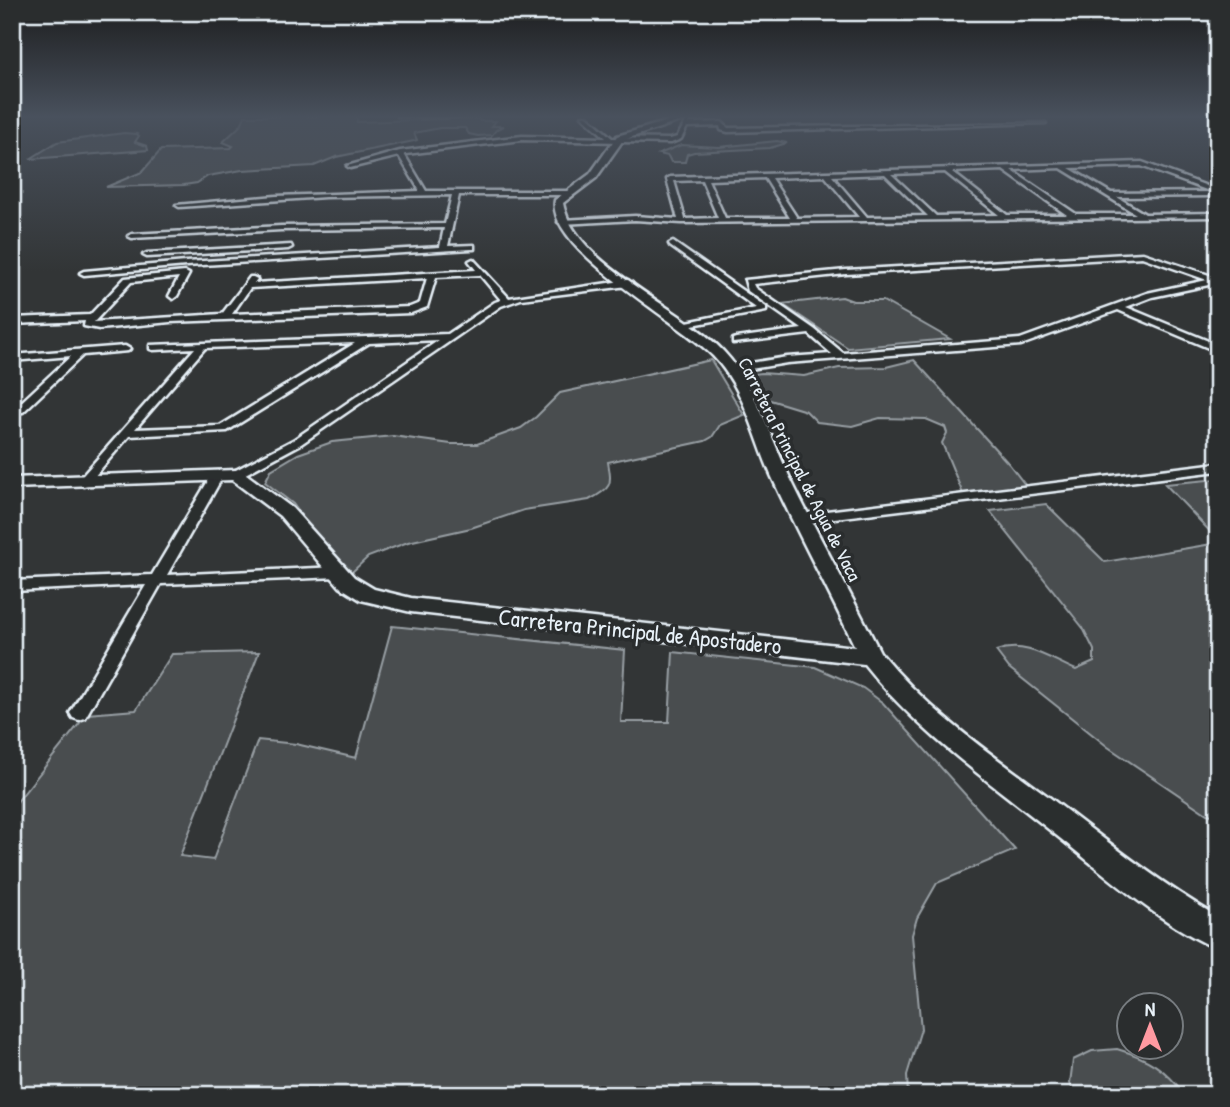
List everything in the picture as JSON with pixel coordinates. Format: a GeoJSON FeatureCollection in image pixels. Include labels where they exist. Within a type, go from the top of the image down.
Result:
{"type":"FeatureCollection","features":[{"type":"Feature","properties":{"kind":"street"},"geometry":{"type":"LineString","coordinates":[[409,168],[424,193]]}},
{"type":"Feature","properties":{"kind":"street"},"geometry":{"type":"LineString","coordinates":[[598,168],[593,176],[557,205],[562,222],[627,218],[681,221],[1218,215]]}},
{"type":"Feature","properties":{"kind":"street"},"geometry":{"type":"LineString","coordinates":[[1004,168],[1074,216]]}},
{"type":"Feature","properties":{"kind":"street"},"geometry":{"type":"LineString","coordinates":[[681,221],[670,178],[1014,168]]}},
{"type":"Feature","properties":{"kind":"street"},"geometry":{"type":"LineString","coordinates":[[1065,168],[1144,216]]}},
{"type":"Feature","properties":{"kind":"street"},"geometry":{"type":"LineString","coordinates":[[1152,168],[1218,193]]}},
{"type":"Feature","properties":{"kind":"street"},"geometry":{"type":"LineString","coordinates":[[946,170],[1005,217]]}},
{"type":"Feature","properties":{"kind":"street"},"geometry":{"type":"LineString","coordinates":[[886,172],[934,218]]}},
{"type":"Feature","properties":{"kind":"street"},"geometry":{"type":"LineString","coordinates":[[827,174],[863,218]]}},
{"type":"Feature","properties":{"kind":"street"},"geometry":{"type":"LineString","coordinates":[[766,176],[794,219]]}},
{"type":"Feature","properties":{"kind":"street"},"geometry":{"type":"LineString","coordinates":[[704,177],[722,220]]}},
{"type":"Feature","properties":{"kind":"street"},"geometry":{"type":"LineString","coordinates":[[513,185],[572,191]]}},
{"type":"Feature","properties":{"kind":"street"},"geometry":{"type":"LineString","coordinates":[[179,205],[286,195],[572,191]]}},
{"type":"Feature","properties":{"kind":"street"},"geometry":{"type":"LineString","coordinates":[[443,250],[456,193]]}},
{"type":"Feature","properties":{"kind":"street"},"geometry":{"type":"LineString","coordinates":[[1109,195],[1218,193]]}},
{"type":"Feature","properties":{"kind":"street","name":"Carretera Principal de Agua de Vaca"},"geometry":{"type":"LineString","coordinates":[[562,222],[577,244],[709,344],[732,369],[871,657]]}},
{"type":"Feature","properties":{"kind":"street"},"geometry":{"type":"LineString","coordinates":[[84,273],[281,259],[393,240],[448,226]]}},
{"type":"Feature","properties":{"kind":"street"},"geometry":{"type":"LineString","coordinates":[[281,259],[288,247],[310,228]]}},
{"type":"Feature","properties":{"kind":"street"},"geometry":{"type":"LineString","coordinates":[[132,236],[310,228],[443,250],[471,247]]}},
{"type":"Feature","properties":{"kind":"street"},"geometry":{"type":"LineString","coordinates":[[127,269],[174,234]]}},
{"type":"Feature","properties":{"kind":"street"},"geometry":{"type":"LineString","coordinates":[[673,244],[763,309],[684,325]]}},
{"type":"Feature","properties":{"kind":"street"},"geometry":{"type":"LineString","coordinates":[[147,255],[288,247]]}},
{"type":"Feature","properties":{"kind":"street"},"geometry":{"type":"LineString","coordinates":[[839,354],[751,289],[748,282],[846,272],[1143,255],[1215,279]]}},
{"type":"Feature","properties":{"kind":"street"},"geometry":{"type":"LineString","coordinates":[[473,261],[506,300]]}},
{"type":"Feature","properties":{"kind":"street"},"geometry":{"type":"LineString","coordinates":[[225,317],[251,282],[481,272]]}},
{"type":"Feature","properties":{"kind":"street"},"geometry":{"type":"LineString","coordinates":[[173,296],[185,274],[128,280],[87,324],[99,326],[170,318],[416,310],[425,302],[432,275]]}},
{"type":"Feature","properties":{"kind":"street"},"geometry":{"type":"LineString","coordinates":[[732,369],[839,354],[1021,342],[1114,305],[1215,279]]}},
{"type":"Feature","properties":{"kind":"street"},"geometry":{"type":"LineString","coordinates":[[12,484],[226,475],[298,442],[485,311],[506,300],[628,283]]}},
{"type":"Feature","properties":{"kind":"street"},"geometry":{"type":"LineString","coordinates":[[1114,305],[1217,347]]}},
{"type":"Feature","properties":{"kind":"street"},"geometry":{"type":"LineString","coordinates":[[12,321],[92,318]]}},
{"type":"Feature","properties":{"kind":"street"},"geometry":{"type":"LineString","coordinates":[[736,341],[811,331]]}},
{"type":"Feature","properties":{"kind":"street"},"geometry":{"type":"LineString","coordinates":[[153,347],[448,337]]}},
{"type":"Feature","properties":{"kind":"street"},"geometry":{"type":"LineString","coordinates":[[126,433],[223,429],[368,340]]}},
{"type":"Feature","properties":{"kind":"street"},"geometry":{"type":"LineString","coordinates":[[83,482],[203,345]]}},
{"type":"Feature","properties":{"kind":"street"},"geometry":{"type":"LineString","coordinates":[[12,358],[125,349]]}},
{"type":"Feature","properties":{"kind":"street"},"geometry":{"type":"LineString","coordinates":[[12,410],[19,410],[80,353]]}},
{"type":"Feature","properties":{"kind":"street"},"geometry":{"type":"LineString","coordinates":[[802,518],[1218,467]]}},
{"type":"Feature","properties":{"kind":"street"},"geometry":{"type":"LineString","coordinates":[[79,713],[156,581],[226,475]]}},
{"type":"Feature","properties":{"kind":"street","name":"Carretera Principal de Apostadero"},"geometry":{"type":"LineString","coordinates":[[226,475],[286,512],[348,582],[368,595],[411,605],[871,657]]}},
{"type":"Feature","properties":{"kind":"street"},"geometry":{"type":"LineString","coordinates":[[12,586],[339,572]]}},
{"type":"Feature","properties":{"kind":"street"},"geometry":{"type":"LineString","coordinates":[[871,657],[890,683],[920,713],[1109,861],[1185,915],[1218,934]]}},
{"type":"Feature","properties":{"kind":"shaded area"},"geometry":{"type":"Polygon","coordinates":[[[146,168],[284,168],[242,170],[208,176],[197,183],[184,185],[106,187],[142,172],[146,168]]]}},
{"type":"Feature","properties":{"kind":"shaded area"},"geometry":{"type":"Polygon","coordinates":[[[842,297],[853,301],[883,301],[950,339],[848,348],[782,304],[842,297]]]}},
{"type":"Feature","properties":{"kind":"shaded area"},"geometry":{"type":"Polygon","coordinates":[[[711,360],[744,415],[720,425],[712,437],[705,441],[608,462],[609,485],[589,500],[524,510],[471,528],[408,542],[368,557],[352,572],[342,572],[293,504],[265,482],[271,470],[298,454],[332,442],[393,436],[451,444],[477,444],[521,428],[560,393],[711,360]]]}},
{"type":"Feature","properties":{"kind":"shaded area"},"geometry":{"type":"Polygon","coordinates":[[[914,360],[1009,464],[1029,490],[963,494],[942,443],[947,433],[945,427],[926,419],[880,418],[852,426],[817,422],[806,411],[767,399],[745,375],[762,373],[804,376],[839,368],[886,367],[914,360]]]}},
{"type":"Feature","properties":{"kind":"shaded area"},"geometry":{"type":"Polygon","coordinates":[[[1218,479],[1218,540],[1165,484],[1218,479]]]}},
{"type":"Feature","properties":{"kind":"shaded area"},"geometry":{"type":"Polygon","coordinates":[[[1046,504],[1105,562],[1218,543],[1218,816],[1207,814],[1108,747],[1009,668],[996,651],[1007,648],[1027,649],[1076,670],[1094,662],[1094,650],[1083,628],[990,511],[1046,504]]]}},
{"type":"Feature","properties":{"kind":"shaded area"},"geometry":{"type":"Polygon","coordinates":[[[392,626],[625,650],[621,722],[669,722],[673,652],[815,667],[863,688],[883,703],[1015,850],[937,883],[917,918],[912,935],[921,1029],[907,1075],[908,1095],[12,1095],[12,808],[87,714],[136,710],[172,654],[259,652],[180,856],[213,860],[258,740],[296,744],[356,758],[392,626]]]}},
{"type":"Feature","properties":{"kind":"shaded area"},"geometry":{"type":"Polygon","coordinates":[[[1114,1049],[1114,1062],[1149,1062],[1171,1078],[1185,1095],[1075,1095],[1070,1083],[1073,1060],[1092,1051],[1114,1049]]]}}]}
